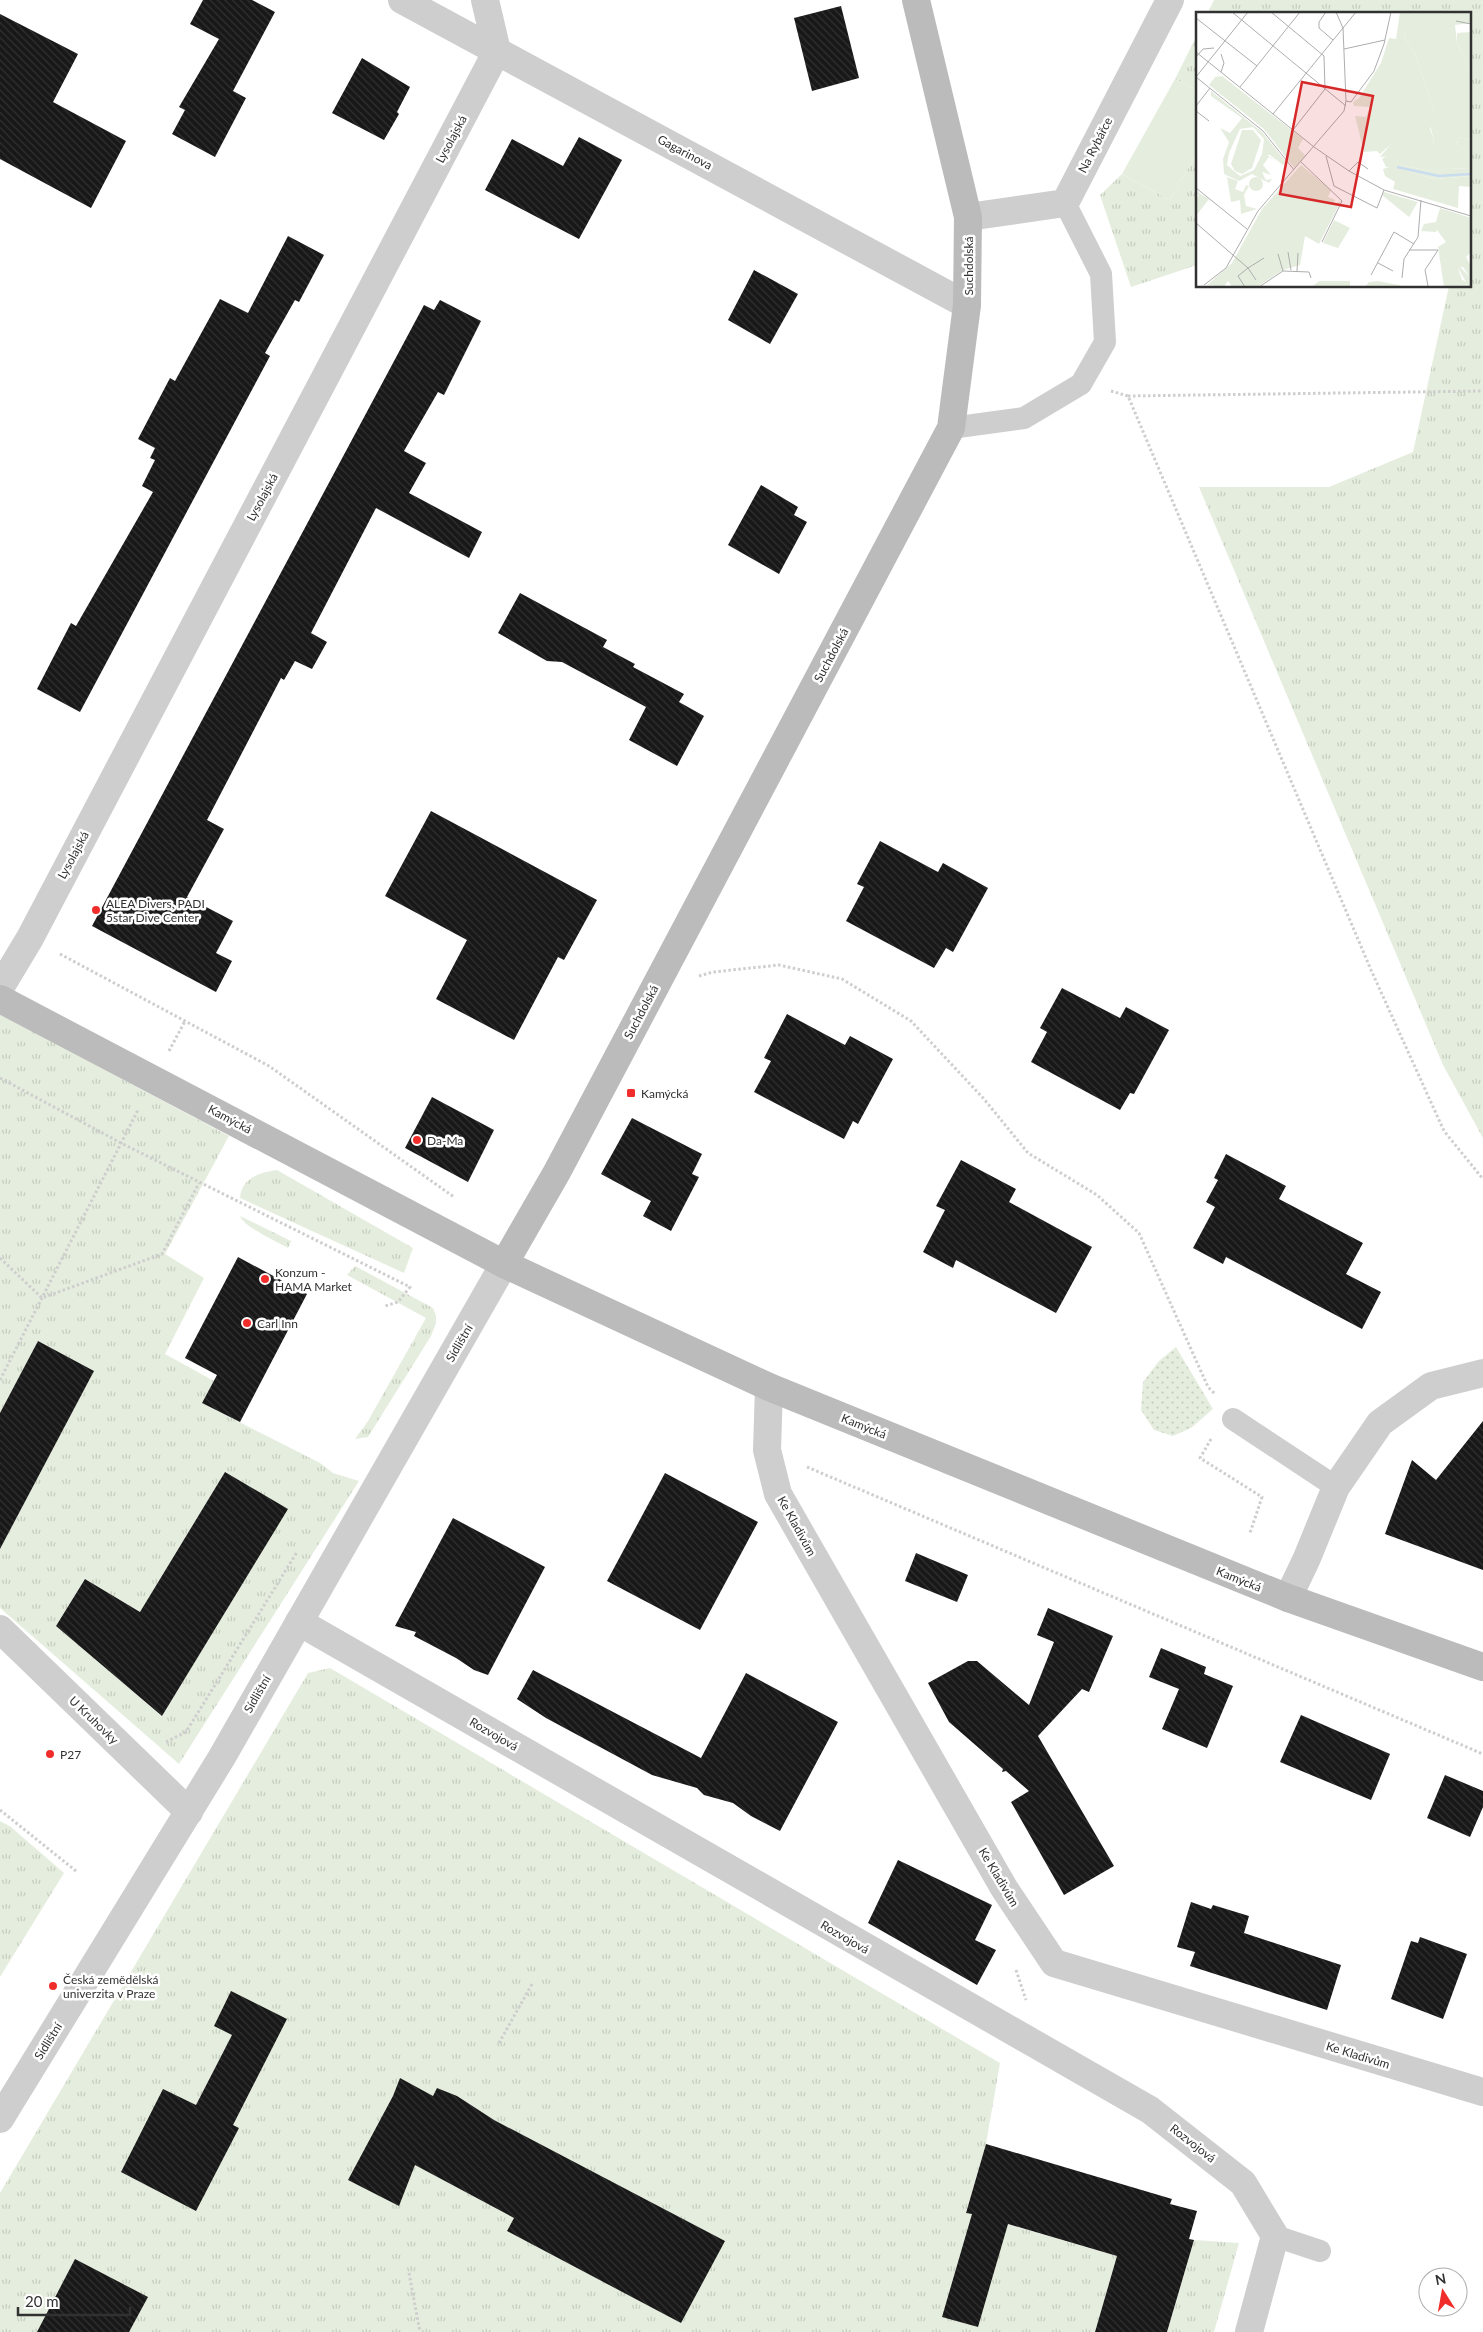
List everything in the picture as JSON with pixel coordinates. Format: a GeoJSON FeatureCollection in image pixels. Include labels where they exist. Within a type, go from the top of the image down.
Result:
{"type":"FeatureCollection","features":[{"type":"Feature","properties":{"kind":"main road","name":"Suchdolská"},"geometry":{"type":"LineString","coordinates":[[504,1264],[557,1172],[951,428],[967,305],[968,217],[916,0]]}},
{"type":"Feature","properties":{"kind":"main road","name":"Kamýcká"},"geometry":{"type":"LineString","coordinates":[[0,999],[504,1264],[769,1387],[1288,1598],[1483,1667]]}},
{"type":"Feature","properties":{"kind":"street","name":"Gagarinova"},"geometry":{"type":"LineString","coordinates":[[402,0],[967,305]]}},
{"type":"Feature","properties":{"kind":"street"},"geometry":{"type":"LineString","coordinates":[[485,0],[498,51]]}},
{"type":"Feature","properties":{"kind":"street","name":"Na Rybářce"},"geometry":{"type":"LineString","coordinates":[[1065,203],[1170,0]]}},
{"type":"Feature","properties":{"kind":"street","name":"Lysolajská"},"geometry":{"type":"LineString","coordinates":[[0,988],[30,938],[498,51]]}},
{"type":"Feature","properties":{"kind":"street"},"geometry":{"type":"LineString","coordinates":[[968,217],[1065,203]]}},
{"type":"Feature","properties":{"kind":"street","name":"Sídlištní"},"geometry":{"type":"LineString","coordinates":[[0,2118],[189,1812],[504,1264]]}},
{"type":"Feature","properties":{"kind":"street"},"geometry":{"type":"LineString","coordinates":[[1288,1598],[1307,1558],[1336,1487],[1380,1423],[1431,1386],[1483,1373]]}},
{"type":"Feature","properties":{"kind":"street","name":"Ke Kladivům"},"geometry":{"type":"LineString","coordinates":[[769,1387],[767,1450],[778,1494],[1004,1888],[1054,1964],[1483,2092]]}},
{"type":"Feature","properties":{"kind":"street","name":"Rozvojová"},"geometry":{"type":"LineString","coordinates":[[299,1622],[1158,2116],[1243,2183],[1274,2236]]}},
{"type":"Feature","properties":{"kind":"street","name":"U Kruhovky"},"geometry":{"type":"LineString","coordinates":[[0,1629],[189,1812]]}},
{"type":"Feature","properties":{"kind":"street"},"geometry":{"type":"LineString","coordinates":[[1249,2332],[1274,2236]]}},
{"type":"Feature","properties":{"kind":"lane"},"geometry":{"type":"LineString","coordinates":[[951,428],[1024,418],[1081,384],[1105,342],[1100,274],[1065,203]]}},
{"type":"Feature","properties":{"kind":"lane"},"geometry":{"type":"LineString","coordinates":[[1233,1420],[1336,1487]]}},
{"type":"Feature","properties":{"kind":"lane"},"geometry":{"type":"LineString","coordinates":[[1274,2236],[1320,2251]]}},
{"type":"Feature","properties":{"kind":"path"},"geometry":{"type":"LineString","coordinates":[[1081,384],[1128,396],[1483,391]]}},
{"type":"Feature","properties":{"kind":"path"},"geometry":{"type":"LineString","coordinates":[[1128,396],[1368,961],[1444,1131],[1483,1179]]}},
{"type":"Feature","properties":{"kind":"path"},"geometry":{"type":"LineString","coordinates":[[30,938],[270,1066],[454,1197],[438,1229]]}},
{"type":"Feature","properties":{"kind":"path"},"geometry":{"type":"LineString","coordinates":[[653,990],[713,972],[779,965],[842,979],[912,1021],[984,1099],[1028,1153],[1097,1195],[1139,1232],[1208,1387],[1219,1399]]}},
{"type":"Feature","properties":{"kind":"path"},"geometry":{"type":"LineString","coordinates":[[0,1380],[185,1021]]}},
{"type":"Feature","properties":{"kind":"path"},"geometry":{"type":"LineString","coordinates":[[0,1078],[199,1183],[410,1288],[398,1302],[385,1306]]}},
{"type":"Feature","properties":{"kind":"path"},"geometry":{"type":"LineString","coordinates":[[42,1298],[162,1254],[199,1183]]}},
{"type":"Feature","properties":{"kind":"path"},"geometry":{"type":"LineString","coordinates":[[0,1258],[42,1298]]}},
{"type":"Feature","properties":{"kind":"path"},"geometry":{"type":"LineString","coordinates":[[1215,1434],[1200,1458],[1262,1497],[1250,1533]]}},
{"type":"Feature","properties":{"kind":"path"},"geometry":{"type":"LineString","coordinates":[[767,1450],[1483,1754]]}},
{"type":"Feature","properties":{"kind":"path"},"geometry":{"type":"LineString","coordinates":[[162,1742],[170,1742],[186,1732],[299,1550]]}},
{"type":"Feature","properties":{"kind":"path"},"geometry":{"type":"LineString","coordinates":[[0,1810],[76,1871]]}},
{"type":"Feature","properties":{"kind":"path"},"geometry":{"type":"LineString","coordinates":[[1016,1968],[1030,2015],[1018,2036]]}},
{"type":"Feature","properties":{"kind":"path"},"geometry":{"type":"LineString","coordinates":[[499,2043],[532,1984]]}},
{"type":"Feature","properties":{"kind":"path"},"geometry":{"type":"LineString","coordinates":[[409,2273],[420,2332]]}},
{"type":"Feature","properties":{"kind":"green space"},"geometry":{"type":"Polygon","coordinates":[[[1214,0],[1483,0],[1483,1138],[1443,1065],[1199,487],[1329,487],[1413,452],[1449,288],[1470,288],[1470,12],[1208,12],[1214,0]]]}},
{"type":"Feature","properties":{"kind":"green space"},"geometry":{"type":"Polygon","coordinates":[[[1196,37],[1196,90],[1175,79],[1196,37]]]}},
{"type":"Feature","properties":{"kind":"green space"},"geometry":{"type":"Polygon","coordinates":[[[1175,79],[1196,90],[1196,154],[1170,200],[1122,174],[1175,79]]]}},
{"type":"Feature","properties":{"kind":"green space"},"geometry":{"type":"Polygon","coordinates":[[[1196,154],[1196,265],[1131,287],[1100,195],[1122,174],[1170,200],[1196,154]]]}},
{"type":"Feature","properties":{"kind":"green space"},"geometry":{"type":"Polygon","coordinates":[[[0,1014],[229,1136],[165,1254],[204,1278],[165,1354],[214,1381],[202,1403],[320,1463],[333,1473],[359,1481],[179,1764],[0,1608],[0,1545],[2,1545],[94,1371],[38,1341],[0,1413],[0,1014]],[[225,1472],[148,1599],[147,1616],[85,1579],[56,1626],[162,1716],[287,1509],[225,1472]]]}},
{"type":"Feature","properties":{"kind":"green space"},"geometry":{"type":"Polygon","coordinates":[[[277,1170],[413,1248],[404,1273],[240,1198],[244,1185],[253,1177],[277,1170]]]}},
{"type":"Feature","properties":{"kind":"green space"},"geometry":{"type":"Polygon","coordinates":[[[240,1216],[291,1241],[288,1248],[248,1225],[240,1216]]]}},
{"type":"Feature","properties":{"kind":"green space"},"geometry":{"type":"Polygon","coordinates":[[[355,1266],[433,1308],[436,1323],[431,1336],[368,1437],[355,1439],[368,1421],[426,1318],[347,1275],[355,1266]]]}},
{"type":"Feature","properties":{"kind":"green space"},"geometry":{"type":"Polygon","coordinates":[[[1176,1347],[1213,1409],[1191,1428],[1173,1436],[1154,1430],[1141,1410],[1143,1382],[1159,1361],[1176,1347]]]}},
{"type":"Feature","properties":{"kind":"green space"},"geometry":{"type":"Polygon","coordinates":[[[330,1668],[1000,2063],[986,2144],[966,2212],[1117,2256],[1095,2332],[0,2332],[0,2193],[308,1673],[330,1668]]]}},
{"type":"Feature","properties":{"kind":"green space"},"geometry":{"type":"Polygon","coordinates":[[[0,1821],[11,1827],[64,1873],[0,1977],[0,1821]]]}},
{"type":"Feature","properties":{"kind":"green space"},"geometry":{"type":"Polygon","coordinates":[[[1194,2240],[1239,2243],[1214,2332],[1167,2332],[1194,2240]]]}},
{"type":"Feature","properties":{"kind":"building"},"geometry":{"type":"Polygon","coordinates":[[[203,0],[252,0],[275,12],[233,91],[246,98],[215,157],[172,134],[185,110],[179,107],[219,39],[190,24],[203,0]]]}},
{"type":"Feature","properties":{"kind":"building"},"geometry":{"type":"Polygon","coordinates":[[[841,6],[859,78],[812,91],[794,18],[841,6]]]}},
{"type":"Feature","properties":{"kind":"building"},"geometry":{"type":"Polygon","coordinates":[[[0,14],[78,54],[53,102],[126,141],[91,208],[0,159],[0,14]]]}},
{"type":"Feature","properties":{"kind":"building"},"geometry":{"type":"Polygon","coordinates":[[[362,58],[410,87],[397,112],[399,114],[384,140],[332,113],[362,58]]]}},
{"type":"Feature","properties":{"kind":"building"},"geometry":{"type":"Polygon","coordinates":[[[579,137],[622,160],[579,239],[485,190],[512,139],[563,166],[579,137]]]}},
{"type":"Feature","properties":{"kind":"building"},"geometry":{"type":"Polygon","coordinates":[[[288,236],[324,255],[299,302],[295,300],[265,353],[270,356],[80,712],[37,689],[71,623],[76,626],[153,492],[142,486],[155,460],[150,458],[155,448],[138,439],[170,378],[175,381],[220,299],[248,313],[288,236]]]}},
{"type":"Feature","properties":{"kind":"building"},"geometry":{"type":"Polygon","coordinates":[[[754,270],[798,294],[770,344],[728,320],[754,270]]]}},
{"type":"Feature","properties":{"kind":"building"},"geometry":{"type":"Polygon","coordinates":[[[440,300],[481,321],[444,395],[438,392],[404,451],[426,463],[409,493],[482,532],[469,558],[376,508],[311,633],[327,642],[312,669],[295,661],[284,680],[281,678],[207,820],[224,829],[187,897],[233,921],[216,953],[232,961],[216,992],[92,926],[424,305],[434,310],[440,300]]]}},
{"type":"Feature","properties":{"kind":"building"},"geometry":{"type":"Polygon","coordinates":[[[761,485],[798,507],[794,515],[807,522],[779,574],[728,545],[761,485]]]}},
{"type":"Feature","properties":{"kind":"building"},"geometry":{"type":"Polygon","coordinates":[[[520,593],[607,640],[603,647],[635,664],[633,667],[684,694],[679,702],[704,716],[677,766],[629,740],[646,707],[562,662],[547,661],[498,633],[520,593]]]}},
{"type":"Feature","properties":{"kind":"building"},"geometry":{"type":"Polygon","coordinates":[[[431,811],[597,900],[564,960],[558,957],[514,1040],[436,999],[467,940],[385,896],[431,811]]]}},
{"type":"Feature","properties":{"kind":"building"},"geometry":{"type":"Polygon","coordinates":[[[880,841],[938,872],[943,863],[988,888],[953,952],[946,948],[934,968],[846,921],[864,887],[857,884],[880,841]]]}},
{"type":"Feature","properties":{"kind":"building"},"geometry":{"type":"Polygon","coordinates":[[[1062,988],[1120,1018],[1126,1007],[1169,1030],[1134,1094],[1130,1093],[1120,1110],[1031,1062],[1047,1032],[1040,1028],[1062,988]]]}},
{"type":"Feature","properties":{"kind":"building"},"geometry":{"type":"Polygon","coordinates":[[[787,1014],[845,1045],[850,1036],[893,1059],[858,1124],[853,1121],[844,1139],[754,1092],[771,1061],[764,1058],[787,1014]]]}},
{"type":"Feature","properties":{"kind":"building"},"geometry":{"type":"Polygon","coordinates":[[[432,1097],[494,1130],[468,1182],[405,1148],[432,1097]]]}},
{"type":"Feature","properties":{"kind":"building"},"geometry":{"type":"Polygon","coordinates":[[[632,1118],[702,1154],[692,1174],[699,1177],[671,1231],[643,1216],[651,1201],[601,1174],[632,1118]]]}},
{"type":"Feature","properties":{"kind":"building"},"geometry":{"type":"Polygon","coordinates":[[[1226,1154],[1286,1186],[1279,1199],[1363,1243],[1346,1274],[1381,1292],[1362,1329],[1226,1257],[1223,1264],[1193,1248],[1215,1207],[1206,1202],[1218,1180],[1214,1178],[1226,1154]]]}},
{"type":"Feature","properties":{"kind":"building"},"geometry":{"type":"Polygon","coordinates":[[[961,1160],[1016,1189],[1009,1202],[1092,1247],[1056,1313],[956,1260],[953,1268],[923,1252],[945,1210],[936,1206],[961,1160]]]}},
{"type":"Feature","properties":{"kind":"building"},"geometry":{"type":"Polygon","coordinates":[[[238,1257],[307,1294],[240,1422],[202,1403],[217,1375],[185,1358],[238,1257]]]}},
{"type":"Feature","properties":{"kind":"building"},"geometry":{"type":"Polygon","coordinates":[[[38,1341],[94,1371],[0,1549],[0,1413],[38,1341]]]}},
{"type":"Feature","properties":{"kind":"building"},"geometry":{"type":"Polygon","coordinates":[[[1483,1421],[1483,1570],[1385,1534],[1412,1460],[1436,1480],[1483,1421]]]}},
{"type":"Feature","properties":{"kind":"building"},"geometry":{"type":"Polygon","coordinates":[[[225,1472],[288,1509],[162,1716],[56,1626],[85,1579],[140,1612],[225,1472]]]}},
{"type":"Feature","properties":{"kind":"building"},"geometry":{"type":"Polygon","coordinates":[[[665,1473],[758,1522],[700,1630],[607,1581],[665,1473]]]}},
{"type":"Feature","properties":{"kind":"building"},"geometry":{"type":"Polygon","coordinates":[[[453,1518],[545,1567],[488,1675],[474,1670],[456,1658],[414,1636],[416,1632],[395,1626],[453,1518]]]}},
{"type":"Feature","properties":{"kind":"building"},"geometry":{"type":"Polygon","coordinates":[[[916,1553],[968,1575],[957,1602],[905,1581],[916,1553]]]}},
{"type":"Feature","properties":{"kind":"building"},"geometry":{"type":"Polygon","coordinates":[[[1048,1608],[1113,1636],[1089,1692],[1082,1689],[1038,1736],[1114,1866],[1064,1895],[1011,1802],[1029,1791],[1006,1771],[1002,1772],[1003,1769],[949,1722],[928,1683],[968,1661],[977,1661],[1029,1705],[1054,1642],[1037,1635],[1048,1608]]]}},
{"type":"Feature","properties":{"kind":"building"},"geometry":{"type":"Polygon","coordinates":[[[1161,1648],[1206,1667],[1204,1674],[1233,1686],[1207,1748],[1162,1729],[1179,1689],[1149,1677],[1161,1648]]]}},
{"type":"Feature","properties":{"kind":"building"},"geometry":{"type":"Polygon","coordinates":[[[533,1670],[701,1758],[746,1673],[838,1722],[780,1831],[751,1816],[733,1803],[704,1795],[697,1788],[652,1775],[546,1718],[517,1699],[533,1670]]]}},
{"type":"Feature","properties":{"kind":"building"},"geometry":{"type":"Polygon","coordinates":[[[1301,1715],[1390,1754],[1371,1800],[1280,1762],[1301,1715]]]}},
{"type":"Feature","properties":{"kind":"building"},"geometry":{"type":"Polygon","coordinates":[[[1445,1775],[1483,1791],[1483,1807],[1470,1837],[1427,1818],[1445,1775]]]}},
{"type":"Feature","properties":{"kind":"building"},"geometry":{"type":"Polygon","coordinates":[[[898,1860],[992,1905],[975,1940],[996,1950],[977,1985],[868,1923],[898,1860]]]}},
{"type":"Feature","properties":{"kind":"building"},"geometry":{"type":"Polygon","coordinates":[[[1191,1902],[1211,1909],[1213,1905],[1249,1916],[1244,1933],[1341,1965],[1327,2010],[1190,1966],[1195,1952],[1177,1947],[1191,1902]]]}},
{"type":"Feature","properties":{"kind":"building"},"geometry":{"type":"Polygon","coordinates":[[[1420,1937],[1467,1954],[1443,2019],[1391,1999],[1411,1941],[1418,1943],[1420,1937]]]}},
{"type":"Feature","properties":{"kind":"building"},"geometry":{"type":"Polygon","coordinates":[[[231,1991],[287,2019],[233,2125],[239,2128],[196,2211],[121,2172],[163,2089],[196,2105],[232,2035],[214,2026],[231,1991]]]}},
{"type":"Feature","properties":{"kind":"building"},"geometry":{"type":"Polygon","coordinates":[[[400,2078],[433,2096],[437,2088],[457,2096],[494,2120],[725,2241],[681,2323],[507,2231],[514,2218],[415,2165],[399,2206],[348,2180],[393,2096],[400,2078]]]}},
{"type":"Feature","properties":{"kind":"building"},"geometry":{"type":"Polygon","coordinates":[[[986,2144],[1172,2199],[1170,2204],[1197,2211],[1189,2239],[1194,2240],[1167,2332],[1095,2332],[1117,2256],[1008,2224],[978,2327],[942,2317],[972,2214],[966,2213],[986,2144]]]}},
{"type":"Feature","properties":{"kind":"building"},"geometry":{"type":"Polygon","coordinates":[[[75,2259],[148,2297],[129,2332],[37,2332],[75,2259]]]}},
{"type":"Feature","properties":{"kind":"place","name":"ALEA Divers, PADI 5star Dive Center"},"geometry":{"type":"Point","coordinates":[96,910]}},
{"type":"Feature","properties":{"kind":"place","name":"Kamýcká"},"geometry":{"type":"Point","coordinates":[631,1093]}},
{"type":"Feature","properties":{"kind":"place","name":"Da-Ma"},"geometry":{"type":"Point","coordinates":[417,1140]}},
{"type":"Feature","properties":{"kind":"place","name":"Konzum - HAMA Market"},"geometry":{"type":"Point","coordinates":[265,1279]}},
{"type":"Feature","properties":{"kind":"place","name":"Carl Inn"},"geometry":{"type":"Point","coordinates":[247,1323]}},
{"type":"Feature","properties":{"kind":"place","name":"P27"},"geometry":{"type":"Point","coordinates":[50,1754]}},
{"type":"Feature","properties":{"kind":"place","name":"Česká zemědělská univerzita v Praze"},"geometry":{"type":"Point","coordinates":[53,1986]}}]}
